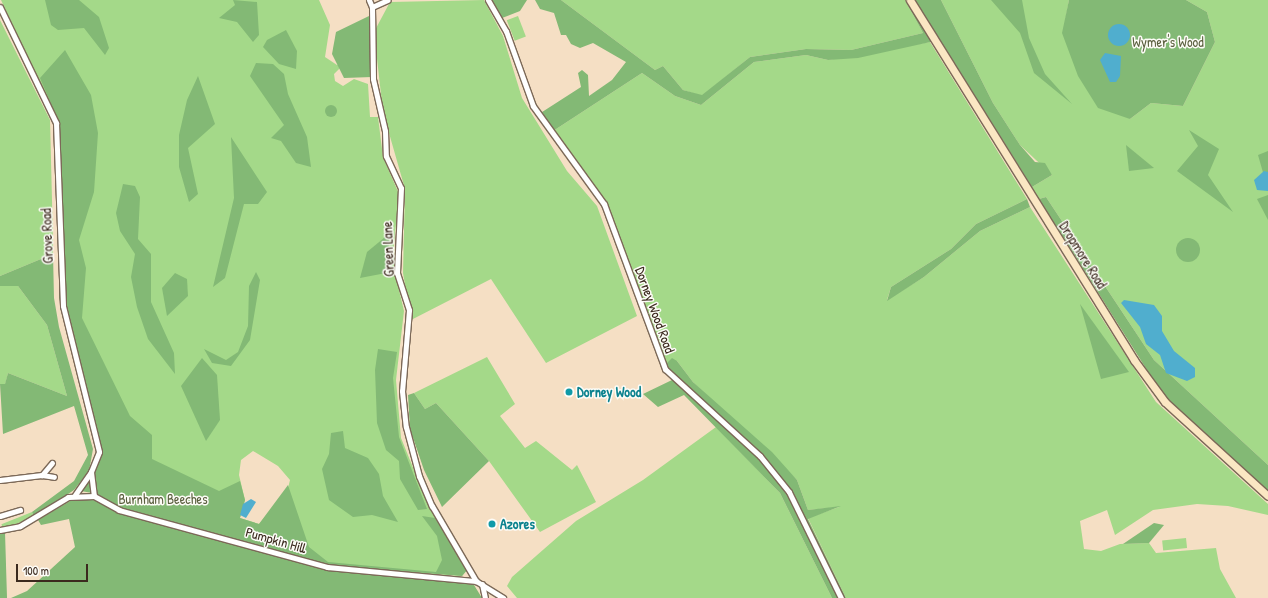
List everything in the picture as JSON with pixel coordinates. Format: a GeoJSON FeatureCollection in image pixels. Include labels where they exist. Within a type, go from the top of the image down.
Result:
{"type":"FeatureCollection","features":[{"type":"Feature","properties":{"kind":"street","name":"Green Lane"},"geometry":{"type":"LineString","coordinates":[[369,0],[372,7],[373,79],[385,131],[386,156],[401,188],[397,273],[409,310],[402,390],[406,427],[419,476],[432,506],[476,581]]}},
{"type":"Feature","properties":{"kind":"street"},"geometry":{"type":"LineString","coordinates":[[372,7],[388,0]]}},
{"type":"Feature","properties":{"kind":"street","name":"Dorney Wood Road"},"geometry":{"type":"LineString","coordinates":[[488,0],[506,31],[534,106],[604,204],[665,370],[760,456],[789,492],[841,598]]}},
{"type":"Feature","properties":{"kind":"street","name":"Dropmore Road"},"geometry":{"type":"LineString","coordinates":[[910,0],[1134,360],[1165,402],[1268,496]]}},
{"type":"Feature","properties":{"kind":"street","name":"Grove Road"},"geometry":{"type":"LineString","coordinates":[[0,7],[56,123],[63,306],[96,436],[98,452],[91,472],[75,495]]}},
{"type":"Feature","properties":{"kind":"street"},"geometry":{"type":"LineString","coordinates":[[42,475],[52,463]]}},
{"type":"Feature","properties":{"kind":"street","name":"Grove Road"},"geometry":{"type":"LineString","coordinates":[[91,472],[94,496]]}},
{"type":"Feature","properties":{"kind":"street"},"geometry":{"type":"LineString","coordinates":[[0,480],[42,475],[54,476]]}},
{"type":"Feature","properties":{"kind":"street"},"geometry":{"type":"LineString","coordinates":[[0,530],[20,526],[75,495]]}},
{"type":"Feature","properties":{"kind":"street","name":"Pumpkin Hill"},"geometry":{"type":"LineString","coordinates":[[75,495],[94,496],[120,510],[327,567],[476,581]]}},
{"type":"Feature","properties":{"kind":"street"},"geometry":{"type":"LineString","coordinates":[[0,516],[20,510]]}},
{"type":"Feature","properties":{"kind":"street"},"geometry":{"type":"LineString","coordinates":[[476,581],[503,598]]}},
{"type":"Feature","properties":{"kind":"street"},"geometry":{"type":"LineString","coordinates":[[482,584],[485,598]]}},
{"type":"Feature","properties":{"kind":"green space"},"geometry":{"type":"Polygon","coordinates":[[[1,0],[319,0],[330,25],[325,57],[337,65],[347,61],[334,74],[335,81],[343,86],[354,79],[368,84],[370,117],[378,117],[383,157],[399,194],[394,244],[395,273],[404,311],[396,380],[401,438],[429,507],[465,564],[467,570],[462,576],[324,565],[242,541],[98,456],[59,297],[59,123],[1,0]],[[253,451],[241,460],[239,475],[245,500],[240,518],[259,524],[287,492],[290,480],[278,466],[253,451]]]}},
{"type":"Feature","properties":{"kind":"green space"},"geometry":{"type":"Polygon","coordinates":[[[45,0],[79,0],[99,17],[109,48],[105,55],[84,28],[58,30],[51,25],[45,0]]]}},
{"type":"Feature","properties":{"kind":"green space"},"geometry":{"type":"Polygon","coordinates":[[[233,0],[257,2],[259,35],[253,42],[237,22],[219,18],[235,5],[233,0]]]}},
{"type":"Feature","properties":{"kind":"green space"},"geometry":{"type":"Polygon","coordinates":[[[484,0],[503,36],[522,98],[567,171],[597,206],[637,316],[546,363],[491,279],[411,320],[403,273],[405,189],[383,112],[374,32],[390,2],[484,0]]]}},
{"type":"Feature","properties":{"kind":"green space"},"geometry":{"type":"Polygon","coordinates":[[[492,0],[527,0],[520,11],[502,18],[492,0]]]}},
{"type":"Feature","properties":{"kind":"green space"},"geometry":{"type":"Polygon","coordinates":[[[535,0],[561,0],[655,70],[663,66],[683,90],[702,95],[750,57],[806,49],[851,50],[923,33],[905,0],[910,0],[935,41],[858,58],[828,60],[806,55],[754,62],[701,105],[675,96],[642,73],[550,133],[539,114],[581,87],[578,73],[582,70],[588,75],[589,96],[612,80],[626,62],[593,43],[580,48],[571,44],[566,35],[561,35],[554,13],[540,9],[535,0]]]}},
{"type":"Feature","properties":{"kind":"green space"},"geometry":{"type":"Polygon","coordinates":[[[561,0],[905,0],[923,33],[851,50],[806,49],[750,57],[702,96],[683,90],[663,66],[655,70],[561,0]]]}},
{"type":"Feature","properties":{"kind":"green space"},"geometry":{"type":"Polygon","coordinates":[[[915,0],[941,0],[993,103],[1020,145],[1035,162],[1045,163],[1052,175],[1032,187],[915,0]]]}},
{"type":"Feature","properties":{"kind":"green space"},"geometry":{"type":"Polygon","coordinates":[[[941,0],[1069,0],[1063,33],[1130,119],[1151,103],[1183,106],[1215,42],[1207,12],[1186,0],[1268,0],[1268,465],[1154,360],[1046,197],[1039,199],[1032,187],[1052,175],[1020,145],[993,103],[941,0]]]}},
{"type":"Feature","properties":{"kind":"green space"},"geometry":{"type":"Polygon","coordinates":[[[991,0],[1022,0],[1029,38],[1045,74],[1072,104],[1034,73],[1020,33],[991,0]]]}},
{"type":"Feature","properties":{"kind":"green space","name":"Wymer's Wood"},"geometry":{"type":"Polygon","coordinates":[[[1069,0],[1186,0],[1207,12],[1215,42],[1183,106],[1151,103],[1130,119],[1098,108],[1078,76],[1062,33],[1069,0]]]}},
{"type":"Feature","properties":{"kind":"green space"},"geometry":{"type":"Polygon","coordinates":[[[369,16],[372,77],[344,78],[332,54],[336,32],[369,16]]]}},
{"type":"Feature","properties":{"kind":"green space"},"geometry":{"type":"Polygon","coordinates":[[[518,16],[526,37],[515,41],[507,20],[518,16]]]}},
{"type":"Feature","properties":{"kind":"green space"},"geometry":{"type":"Polygon","coordinates":[[[0,20],[50,120],[53,254],[0,276],[0,20]]]}},
{"type":"Feature","properties":{"kind":"green space"},"geometry":{"type":"Polygon","coordinates":[[[286,30],[297,51],[296,69],[279,64],[263,47],[267,40],[286,30]]]}},
{"type":"Feature","properties":{"kind":"green space"},"geometry":{"type":"Polygon","coordinates":[[[930,42],[1027,199],[976,224],[951,249],[891,287],[887,300],[924,277],[980,231],[1030,207],[1156,402],[1268,504],[1268,515],[1228,506],[1197,504],[1153,510],[1115,535],[1107,510],[1080,521],[1084,549],[1101,551],[1120,544],[1149,543],[1156,553],[1216,548],[1220,569],[1236,598],[846,598],[808,518],[839,507],[808,510],[797,480],[693,382],[677,361],[664,366],[604,204],[550,133],[642,73],[675,96],[701,105],[754,62],[806,55],[828,60],[930,42]]]}},
{"type":"Feature","properties":{"kind":"green space"},"geometry":{"type":"Polygon","coordinates":[[[65,50],[91,95],[98,133],[94,192],[79,240],[86,268],[82,318],[130,416],[152,435],[152,459],[219,491],[240,481],[245,500],[240,518],[259,524],[288,485],[309,547],[328,562],[436,572],[442,560],[437,536],[422,516],[435,518],[465,564],[467,570],[462,576],[324,565],[118,507],[94,492],[93,474],[98,456],[59,297],[59,123],[40,78],[65,50]]]}},
{"type":"Feature","properties":{"kind":"green space"},"geometry":{"type":"Polygon","coordinates":[[[256,63],[273,64],[284,74],[288,94],[307,137],[311,167],[296,163],[281,141],[271,138],[284,125],[250,76],[256,63]]]}},
{"type":"Feature","properties":{"kind":"green space"},"geometry":{"type":"Polygon","coordinates":[[[198,76],[215,124],[188,148],[198,194],[189,202],[179,167],[179,135],[187,100],[198,76]]]}},
{"type":"Feature","properties":{"kind":"green space"},"geometry":{"type":"Polygon","coordinates":[[[329,105],[333,105],[337,111],[333,117],[329,117],[325,113],[325,109],[329,105]]]}},
{"type":"Feature","properties":{"kind":"green space"},"geometry":{"type":"Polygon","coordinates":[[[1189,130],[1219,149],[1208,175],[1233,212],[1177,171],[1198,146],[1189,130]]]}},
{"type":"Feature","properties":{"kind":"green space"},"geometry":{"type":"Polygon","coordinates":[[[231,137],[267,192],[258,204],[244,204],[225,278],[213,287],[234,198],[231,137]]]}},
{"type":"Feature","properties":{"kind":"green space"},"geometry":{"type":"Polygon","coordinates":[[[1126,145],[1154,168],[1129,171],[1126,145]]]}},
{"type":"Feature","properties":{"kind":"green space"},"geometry":{"type":"Polygon","coordinates":[[[1268,151],[1268,190],[1258,155],[1268,151]]]}},
{"type":"Feature","properties":{"kind":"green space"},"geometry":{"type":"Polygon","coordinates":[[[123,184],[135,186],[140,197],[138,239],[151,254],[151,302],[174,353],[175,374],[148,339],[137,307],[131,277],[135,254],[120,231],[116,213],[123,184]]]}},
{"type":"Feature","properties":{"kind":"green space"},"geometry":{"type":"Polygon","coordinates":[[[1268,195],[1268,220],[1257,199],[1268,195]]]}},
{"type":"Feature","properties":{"kind":"green space"},"geometry":{"type":"Polygon","coordinates":[[[1046,197],[1154,360],[1268,465],[1268,491],[1164,397],[1039,199],[1046,197]]]}},
{"type":"Feature","properties":{"kind":"green space"},"geometry":{"type":"Polygon","coordinates":[[[1027,199],[1030,207],[980,231],[924,277],[887,301],[891,287],[951,249],[976,224],[1027,199]]]}},
{"type":"Feature","properties":{"kind":"green space"},"geometry":{"type":"Polygon","coordinates":[[[390,233],[386,273],[360,278],[367,252],[390,233]]]}},
{"type":"Feature","properties":{"kind":"green space"},"geometry":{"type":"Polygon","coordinates":[[[1188,238],[1197,241],[1200,250],[1197,259],[1188,262],[1179,259],[1176,250],[1179,241],[1188,238]]]}},
{"type":"Feature","properties":{"kind":"green space"},"geometry":{"type":"Polygon","coordinates":[[[53,254],[54,298],[59,327],[93,449],[89,471],[74,490],[34,517],[32,512],[74,481],[88,455],[74,406],[3,434],[0,384],[5,384],[8,373],[67,396],[47,325],[18,286],[0,286],[0,276],[53,254]]]}},
{"type":"Feature","properties":{"kind":"green space"},"geometry":{"type":"Polygon","coordinates":[[[256,272],[260,280],[250,340],[231,366],[212,363],[204,349],[226,360],[238,352],[248,326],[249,286],[256,272]]]}},
{"type":"Feature","properties":{"kind":"green space"},"geometry":{"type":"Polygon","coordinates":[[[175,273],[187,279],[188,296],[167,316],[162,288],[175,273]]]}},
{"type":"Feature","properties":{"kind":"green space"},"geometry":{"type":"Polygon","coordinates":[[[0,286],[18,286],[47,325],[67,396],[8,373],[5,385],[0,384],[0,286]]]}},
{"type":"Feature","properties":{"kind":"green space"},"geometry":{"type":"Polygon","coordinates":[[[1080,304],[1129,372],[1101,379],[1080,304]]]}},
{"type":"Feature","properties":{"kind":"green space"},"geometry":{"type":"Polygon","coordinates":[[[378,349],[397,352],[393,378],[399,437],[427,509],[418,510],[400,479],[399,461],[386,450],[377,423],[375,370],[378,349]]]}},
{"type":"Feature","properties":{"kind":"green space"},"geometry":{"type":"Polygon","coordinates":[[[487,357],[515,404],[500,416],[525,448],[536,441],[572,470],[577,465],[596,502],[540,532],[489,461],[436,403],[425,409],[414,393],[487,357]]]}},
{"type":"Feature","properties":{"kind":"green space"},"geometry":{"type":"Polygon","coordinates":[[[202,358],[217,375],[220,420],[206,441],[181,386],[202,358]]]}},
{"type":"Feature","properties":{"kind":"green space"},"geometry":{"type":"Polygon","coordinates":[[[672,358],[677,361],[693,382],[772,452],[797,480],[808,510],[841,506],[808,519],[846,598],[832,598],[780,493],[684,395],[658,407],[643,394],[672,380],[664,366],[672,358]]]}},
{"type":"Feature","properties":{"kind":"green space"},"geometry":{"type":"Polygon","coordinates":[[[414,393],[425,409],[436,403],[489,461],[442,507],[424,470],[410,429],[408,395],[414,393]]]}},
{"type":"Feature","properties":{"kind":"green space"},"geometry":{"type":"Polygon","coordinates":[[[716,427],[780,493],[832,598],[517,598],[507,586],[512,577],[576,521],[643,480],[716,427]]]}},
{"type":"Feature","properties":{"kind":"green space"},"geometry":{"type":"Polygon","coordinates":[[[343,431],[345,448],[368,458],[379,474],[383,496],[398,522],[372,515],[353,517],[329,500],[322,469],[329,454],[331,433],[343,431]]]}},
{"type":"Feature","properties":{"kind":"green space"},"geometry":{"type":"Polygon","coordinates":[[[90,477],[92,493],[81,491],[80,489],[90,477]]]}},
{"type":"Feature","properties":{"kind":"green space","name":"Burnham Beeches"},"geometry":{"type":"Polygon","coordinates":[[[77,497],[98,501],[117,511],[331,570],[399,574],[474,585],[482,598],[11,598],[27,591],[75,547],[69,519],[41,525],[38,520],[77,497]]]}},
{"type":"Feature","properties":{"kind":"green space"},"geometry":{"type":"Polygon","coordinates":[[[32,512],[34,517],[3,529],[1,524],[32,512]]]}},
{"type":"Feature","properties":{"kind":"green space"},"geometry":{"type":"Polygon","coordinates":[[[1154,523],[1164,525],[1149,543],[1123,544],[1154,523]]]}},
{"type":"Feature","properties":{"kind":"green space"},"geometry":{"type":"Polygon","coordinates":[[[0,532],[5,532],[7,598],[0,598],[0,532]]]}},
{"type":"Feature","properties":{"kind":"green space"},"geometry":{"type":"Polygon","coordinates":[[[1186,538],[1187,548],[1163,550],[1162,541],[1186,538]]]}},
{"type":"Feature","properties":{"kind":"water"},"geometry":{"type":"Polygon","coordinates":[[[1119,24],[1127,27],[1130,35],[1127,43],[1119,46],[1111,43],[1108,35],[1111,27],[1119,24]]]}},
{"type":"Feature","properties":{"kind":"water"},"geometry":{"type":"Polygon","coordinates":[[[1105,53],[1121,56],[1120,76],[1116,82],[1110,82],[1100,60],[1105,53]]]}},
{"type":"Feature","properties":{"kind":"water"},"geometry":{"type":"Polygon","coordinates":[[[1264,171],[1268,172],[1268,191],[1257,190],[1254,180],[1264,171]]]}},
{"type":"Feature","properties":{"kind":"water"},"geometry":{"type":"Polygon","coordinates":[[[1124,300],[1154,305],[1162,316],[1162,331],[1174,351],[1195,368],[1195,377],[1187,381],[1166,373],[1160,355],[1146,344],[1140,327],[1121,303],[1124,300]]]}},
{"type":"Feature","properties":{"kind":"water"},"geometry":{"type":"Polygon","coordinates":[[[251,499],[256,502],[246,518],[240,515],[243,504],[251,499]]]}},
{"type":"Feature","properties":{"kind":"place","name":"Dorney Wood"},"geometry":{"type":"Point","coordinates":[569,392]}},
{"type":"Feature","properties":{"kind":"place","name":"Azores"},"geometry":{"type":"Point","coordinates":[492,524]}}]}
